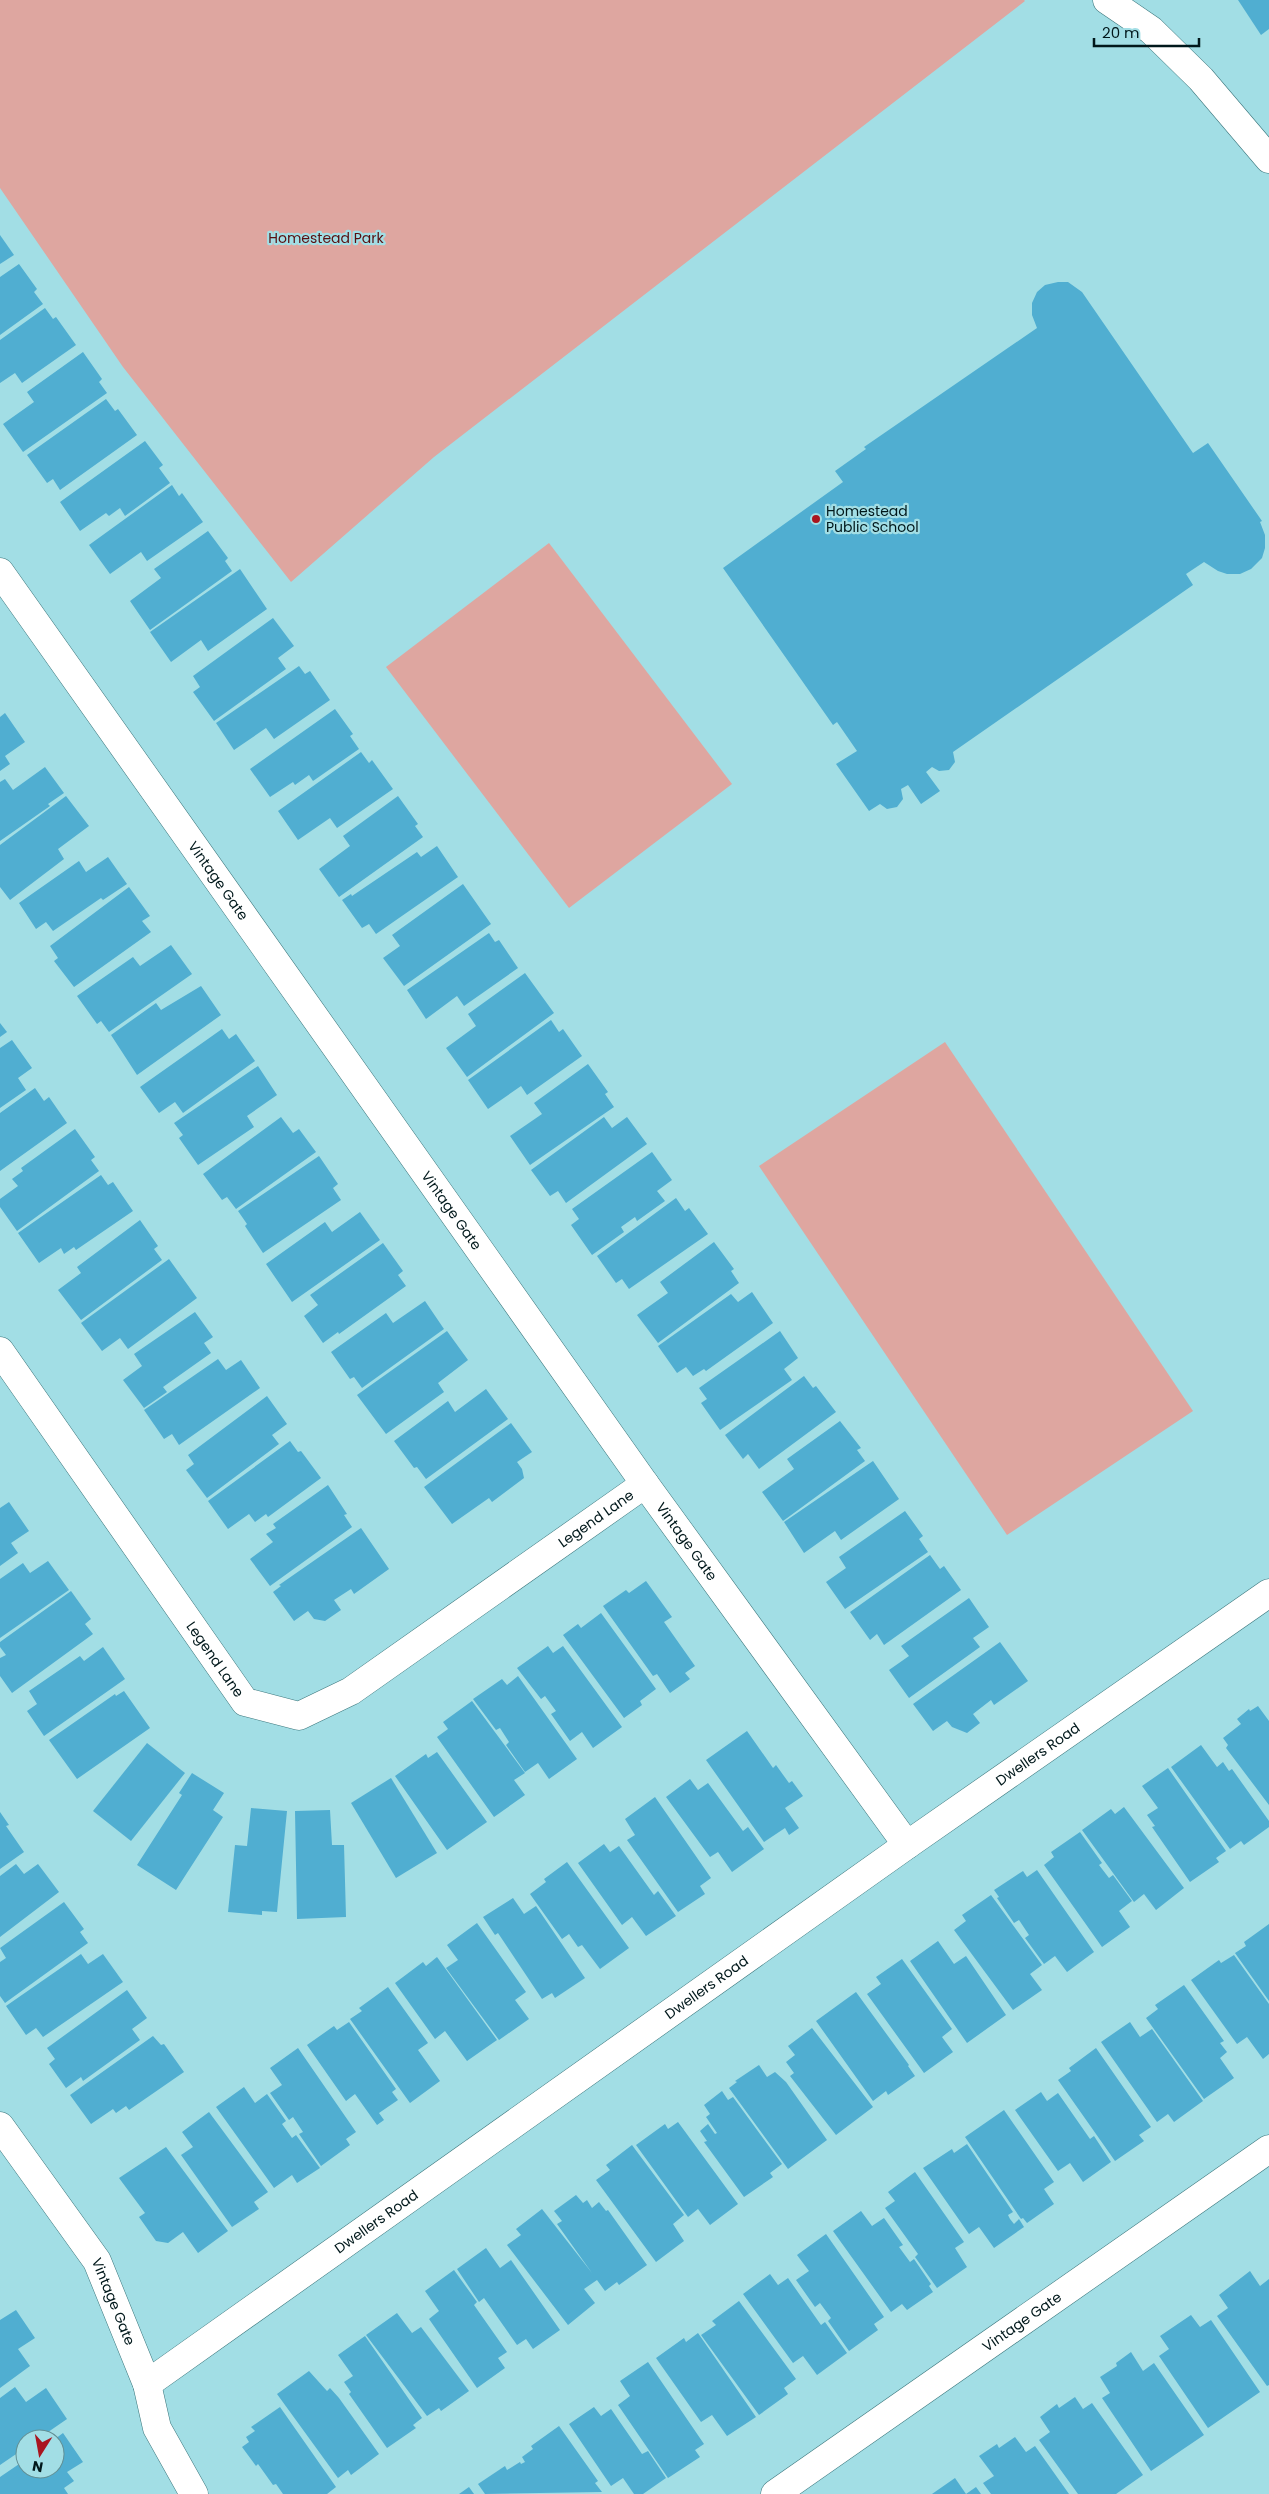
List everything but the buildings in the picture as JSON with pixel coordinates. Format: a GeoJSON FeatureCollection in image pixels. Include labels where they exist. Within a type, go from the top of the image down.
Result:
{"type":"FeatureCollection","features":[{"type":"Feature","properties":{"kind":"street"},"geometry":{"type":"LineString","coordinates":[[1107,0],[1151,30],[1201,79],[1267,152]]}},
{"type":"Feature","properties":{"kind":"street","name":"Vintage Gate"},"geometry":{"type":"LineString","coordinates":[[0,572],[645,1484],[908,1845]]}},
{"type":"Feature","properties":{"kind":"street","name":"Legend Lane"},"geometry":{"type":"LineString","coordinates":[[0,1351],[245,1702],[299,1716],[351,1691],[645,1484]]}},
{"type":"Feature","properties":{"kind":"street","name":"Dwellers Road"},"geometry":{"type":"LineString","coordinates":[[147,2384],[908,1845],[1269,1593]]}},
{"type":"Feature","properties":{"kind":"street","name":"Vintage Gate"},"geometry":{"type":"LineString","coordinates":[[0,2126],[97,2261],[147,2384],[157,2428],[194,2494]]}},
{"type":"Feature","properties":{"kind":"street","name":"Vintage Gate"},"geometry":{"type":"LineString","coordinates":[[775,2494],[1269,2148]]}},
{"type":"Feature","properties":{"kind":"green space","name":"Homestead Park"},"geometry":{"type":"Polygon","coordinates":[[[0,0],[1025,1],[434,457],[291,582],[123,367],[0,188],[0,0]]]}},
{"type":"Feature","properties":{"kind":"green space"},"geometry":{"type":"Polygon","coordinates":[[[549,543],[732,784],[569,908],[386,667],[549,543]]]}},
{"type":"Feature","properties":{"kind":"green space"},"geometry":{"type":"Polygon","coordinates":[[[945,1042],[1193,1411],[1007,1535],[759,1166],[945,1042]]]}},
{"type":"Feature","properties":{"kind":"place","name":"Homestead Public School"},"geometry":{"type":"Point","coordinates":[816,519]}}]}
